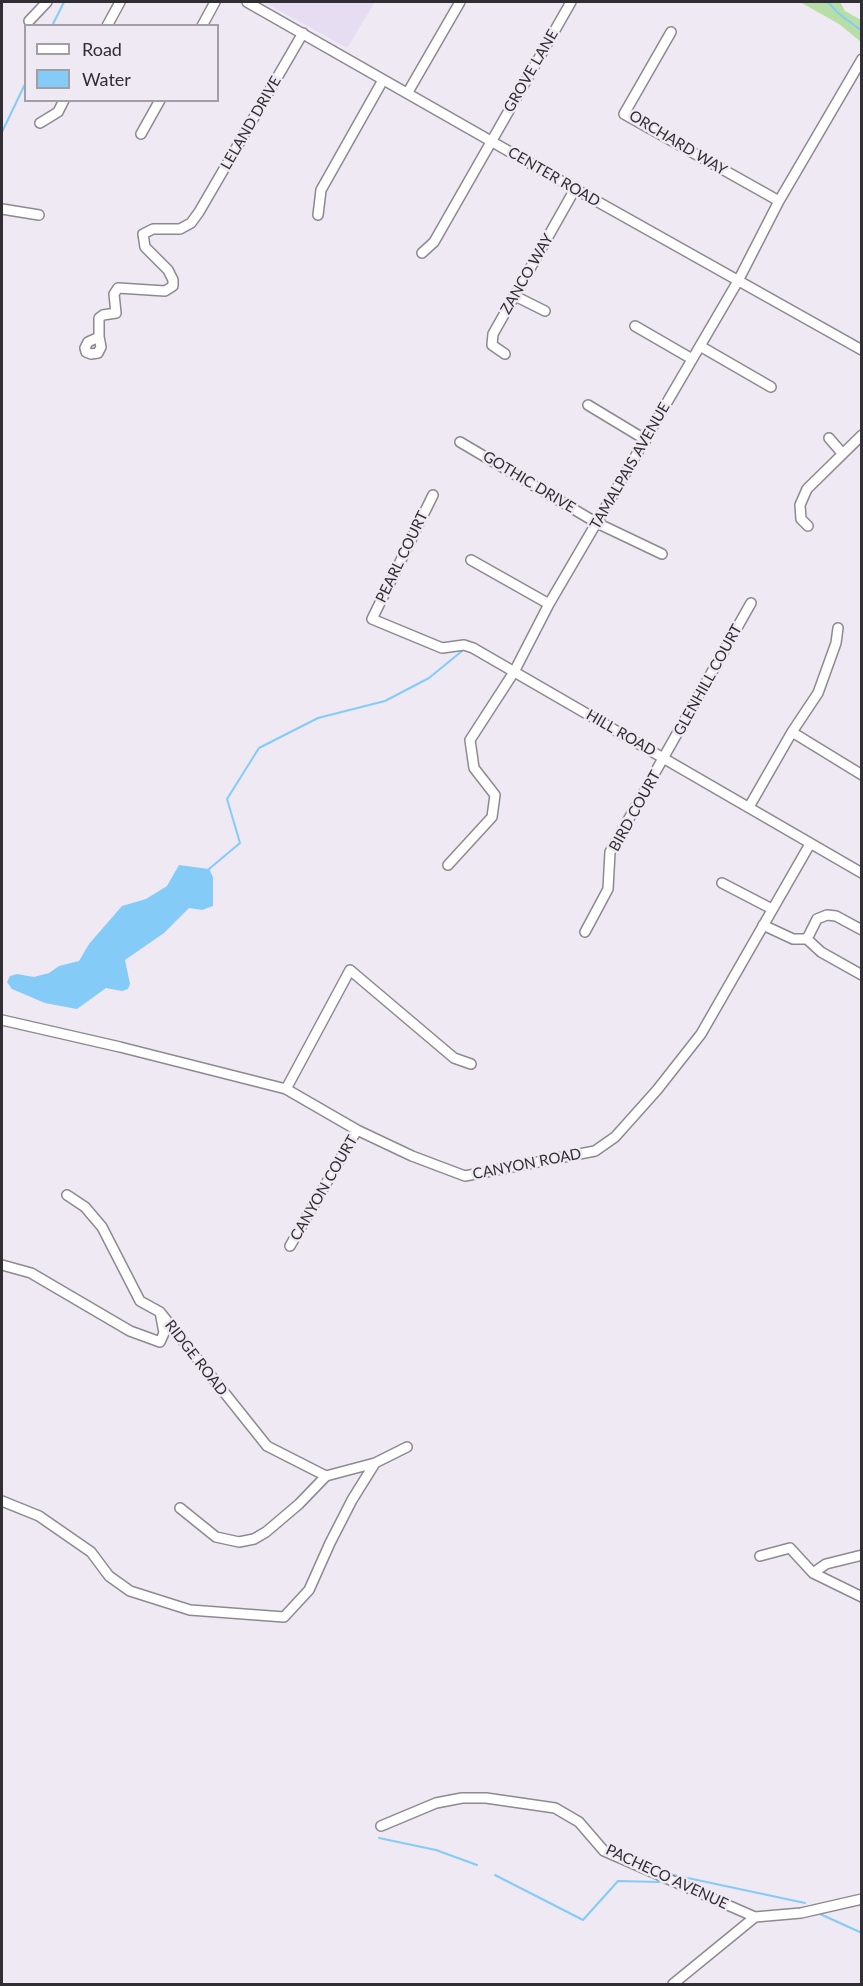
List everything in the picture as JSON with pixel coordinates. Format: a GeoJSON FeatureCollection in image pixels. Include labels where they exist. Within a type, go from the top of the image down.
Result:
{"type":"FeatureCollection","features":[{"type":"Feature","properties":{"kind":"street"},"geometry":{"type":"LineString","coordinates":[[29,21],[47,2]]}},
{"type":"Feature","properties":{"kind":"street"},"geometry":{"type":"LineString","coordinates":[[108,24],[120,2]]}},
{"type":"Feature","properties":{"kind":"street"},"geometry":{"type":"LineString","coordinates":[[203,24],[215,2]]}},
{"type":"Feature","properties":{"kind":"street","name":"CENTER ROAD"},"geometry":{"type":"LineString","coordinates":[[247,2],[861,350]]}},
{"type":"Feature","properties":{"kind":"street"},"geometry":{"type":"LineString","coordinates":[[408,92],[460,2]]}},
{"type":"Feature","properties":{"kind":"street","name":"GROVE LANE"},"geometry":{"type":"LineString","coordinates":[[422,253],[434,242],[571,2]]}},
{"type":"Feature","properties":{"kind":"street","name":"ORCHARD WAY"},"geometry":{"type":"LineString","coordinates":[[671,32],[624,114],[779,201]]}},
{"type":"Feature","properties":{"kind":"street","name":"LELAND DRIVE"},"geometry":{"type":"LineString","coordinates":[[99,337],[99,318],[116,313],[114,294],[118,288],[165,291],[173,286],[168,270],[145,247],[143,234],[153,229],[180,229],[191,223],[303,33]]}},
{"type":"Feature","properties":{"kind":"street","name":"TAMALPAIS AVENUE"},"geometry":{"type":"LineString","coordinates":[[448,865],[492,817],[495,795],[474,768],[470,740],[514,672],[549,604],[738,281],[779,201],[861,59]]}},
{"type":"Feature","properties":{"kind":"street"},"geometry":{"type":"LineString","coordinates":[[318,215],[321,190],[383,80]]}},
{"type":"Feature","properties":{"kind":"street"},"geometry":{"type":"LineString","coordinates":[[40,123],[58,112],[63,102]]}},
{"type":"Feature","properties":{"kind":"street"},"geometry":{"type":"LineString","coordinates":[[141,134],[159,102]]}},
{"type":"Feature","properties":{"kind":"street","name":"ZANCO WAY"},"geometry":{"type":"LineString","coordinates":[[505,354],[492,345],[493,334],[575,189]]}},
{"type":"Feature","properties":{"kind":"street"},"geometry":{"type":"LineString","coordinates":[[2,209],[39,215]]}},
{"type":"Feature","properties":{"kind":"street"},"geometry":{"type":"LineString","coordinates":[[515,296],[545,311]]}},
{"type":"Feature","properties":{"kind":"street"},"geometry":{"type":"LineString","coordinates":[[635,326],[692,359]]}},
{"type":"Feature","properties":{"kind":"street"},"geometry":{"type":"LineString","coordinates":[[700,346],[771,387]]}},
{"type":"Feature","properties":{"kind":"street"},"geometry":{"type":"LineString","coordinates":[[588,405],[646,440]]}},
{"type":"Feature","properties":{"kind":"street"},"geometry":{"type":"LineString","coordinates":[[808,526],[801,519],[800,506],[807,489],[861,435]]}},
{"type":"Feature","properties":{"kind":"street"},"geometry":{"type":"LineString","coordinates":[[829,438],[842,453]]}},
{"type":"Feature","properties":{"kind":"street","name":"GOTHIC DRIVE"},"geometry":{"type":"LineString","coordinates":[[460,442],[597,523],[662,554]]}},
{"type":"Feature","properties":{"kind":"street","name":"PEARL COURT"},"geometry":{"type":"LineString","coordinates":[[372,619],[433,495]]}},
{"type":"Feature","properties":{"kind":"street"},"geometry":{"type":"LineString","coordinates":[[471,560],[549,604]]}},
{"type":"Feature","properties":{"kind":"street","name":"GLENHILL COURT"},"geometry":{"type":"LineString","coordinates":[[664,758],[752,603]]}},
{"type":"Feature","properties":{"kind":"street","name":"HILL ROAD"},"geometry":{"type":"LineString","coordinates":[[372,619],[442,648],[464,645],[473,648],[861,873]]}},
{"type":"Feature","properties":{"kind":"street"},"geometry":{"type":"LineString","coordinates":[[749,807],[792,732],[818,693],[836,643],[838,628]]}},
{"type":"Feature","properties":{"kind":"street"},"geometry":{"type":"LineString","coordinates":[[792,732],[861,775]]}},
{"type":"Feature","properties":{"kind":"street","name":"BIRD COURT"},"geometry":{"type":"LineString","coordinates":[[585,933],[608,889],[610,852],[664,758]]}},
{"type":"Feature","properties":{"kind":"street","name":"CANYON ROAD"},"geometry":{"type":"LineString","coordinates":[[2,1020],[286,1089],[357,1130],[412,1156],[465,1176],[595,1151],[615,1137],[657,1090],[701,1034],[810,844]]}},
{"type":"Feature","properties":{"kind":"street"},"geometry":{"type":"LineString","coordinates":[[722,883],[772,909]]}},
{"type":"Feature","properties":{"kind":"street"},"geometry":{"type":"LineString","coordinates":[[807,939],[817,919],[827,915],[836,916],[861,930]]}},
{"type":"Feature","properties":{"kind":"street"},"geometry":{"type":"LineString","coordinates":[[763,925],[793,939],[807,939],[821,951],[861,975]]}},
{"type":"Feature","properties":{"kind":"street"},"geometry":{"type":"LineString","coordinates":[[286,1089],[350,970],[454,1058],[471,1064]]}},
{"type":"Feature","properties":{"kind":"street","name":"CANYON COURT"},"geometry":{"type":"LineString","coordinates":[[290,1246],[357,1130]]}},
{"type":"Feature","properties":{"kind":"street"},"geometry":{"type":"LineString","coordinates":[[67,1196],[85,1207],[102,1227],[140,1301],[160,1312]]}},
{"type":"Feature","properties":{"kind":"street","name":"RIDGE ROAD"},"geometry":{"type":"LineString","coordinates":[[2,1265],[31,1273],[130,1331],[160,1342],[164,1333],[160,1312]]}},
{"type":"Feature","properties":{"kind":"street","name":"RIDGE ROAD"},"geometry":{"type":"LineString","coordinates":[[160,1312],[267,1446],[326,1476]]}},
{"type":"Feature","properties":{"kind":"street"},"geometry":{"type":"LineString","coordinates":[[180,1508],[216,1537],[239,1542],[254,1539],[266,1532],[299,1504],[326,1476],[375,1463],[407,1447]]}},
{"type":"Feature","properties":{"kind":"street"},"geometry":{"type":"LineString","coordinates":[[2,1501],[39,1516],[91,1552],[109,1576],[130,1591],[190,1610],[285,1617],[309,1590],[347,1509],[375,1463]]}},
{"type":"Feature","properties":{"kind":"street"},"geometry":{"type":"LineString","coordinates":[[760,1556],[789,1548],[813,1574],[861,1597]]}},
{"type":"Feature","properties":{"kind":"street"},"geometry":{"type":"LineString","coordinates":[[813,1574],[826,1564],[861,1555]]}},
{"type":"Feature","properties":{"kind":"street","name":"PACHECO AVENUE"},"geometry":{"type":"LineString","coordinates":[[381,1826],[436,1803],[462,1798],[486,1798],[555,1808],[579,1822],[604,1851],[755,1917]]}},
{"type":"Feature","properties":{"kind":"street"},"geometry":{"type":"LineString","coordinates":[[673,1984],[755,1917],[801,1913],[861,1899]]}},
{"type":"Feature","properties":{"kind":"shaded area"},"geometry":{"type":"Polygon","coordinates":[[[264,2],[375,2],[347,48],[264,2]]]}},
{"type":"Feature","properties":{"kind":"green space"},"geometry":{"type":"Polygon","coordinates":[[[800,2],[840,2],[845,11],[861,20],[861,42],[839,24],[800,2]]]}},
{"type":"Feature","properties":{"kind":"water"},"geometry":{"type":"Polygon","coordinates":[[[179,865],[209,869],[213,877],[213,906],[202,910],[189,908],[164,933],[125,960],[130,984],[128,989],[122,991],[106,988],[77,1009],[45,1003],[12,989],[7,982],[10,976],[17,974],[34,977],[49,973],[59,966],[79,961],[89,944],[122,906],[146,899],[167,886],[179,865]]]}},
{"type":"Feature","properties":{"kind":"waterway"},"geometry":{"type":"LineString","coordinates":[[53,24],[64,2]]}},
{"type":"Feature","properties":{"kind":"waterway"},"geometry":{"type":"LineString","coordinates":[[828,2],[838,13],[862,31]]}},
{"type":"Feature","properties":{"kind":"waterway"},"geometry":{"type":"LineString","coordinates":[[2,132],[24,86]]}},
{"type":"Feature","properties":{"kind":"waterway"},"geometry":{"type":"LineString","coordinates":[[209,869],[240,843],[227,799],[259,748],[318,718],[385,701],[429,678],[462,651]]}},
{"type":"Feature","properties":{"kind":"waterway"},"geometry":{"type":"LineString","coordinates":[[379,1838],[436,1850],[477,1865]]}},
{"type":"Feature","properties":{"kind":"waterway"},"geometry":{"type":"LineString","coordinates":[[669,1874],[805,1903]]}},
{"type":"Feature","properties":{"kind":"waterway"},"geometry":{"type":"LineString","coordinates":[[495,1875],[583,1920],[618,1881],[659,1882]]}},
{"type":"Feature","properties":{"kind":"waterway"},"geometry":{"type":"LineString","coordinates":[[820,1914],[862,1933]]}}]}
